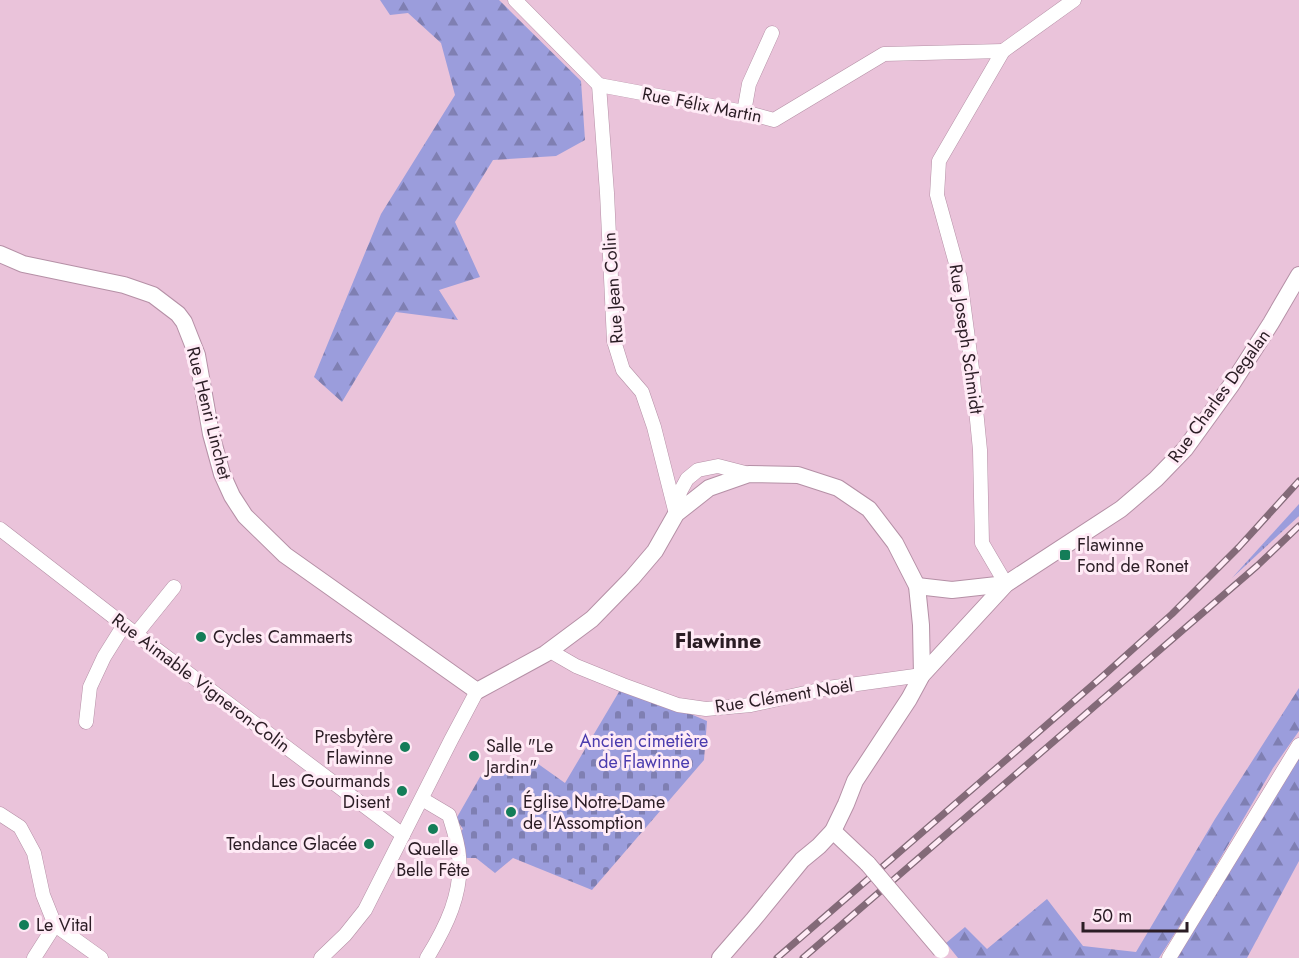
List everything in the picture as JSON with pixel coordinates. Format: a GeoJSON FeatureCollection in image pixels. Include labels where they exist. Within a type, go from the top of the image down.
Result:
{"type":"FeatureCollection","features":[{"type":"Feature","properties":{"kind":"street"},"geometry":{"type":"LineString","coordinates":[[515,0],[599,85]]}},
{"type":"Feature","properties":{"kind":"street","name":"Rue Joseph Schmidt"},"geometry":{"type":"LineString","coordinates":[[1006,584],[982,543],[980,450],[972,369],[960,278],[937,195],[939,161],[1003,51],[1074,0]]}},
{"type":"Feature","properties":{"kind":"street"},"geometry":{"type":"LineString","coordinates":[[744,112],[749,84],[772,33]]}},
{"type":"Feature","properties":{"kind":"street","name":"Rue Félix Martin"},"geometry":{"type":"LineString","coordinates":[[599,85],[744,112],[774,120],[884,54],[1003,51]]}},
{"type":"Feature","properties":{"kind":"street","name":"Rue Jean Colin"},"geometry":{"type":"LineString","coordinates":[[599,85],[614,342],[623,370],[642,392],[654,427],[676,514]]}},
{"type":"Feature","properties":{"kind":"street","name":"Rue Henri Linchet"},"geometry":{"type":"LineString","coordinates":[[0,254],[23,264],[124,285],[153,295],[177,314],[184,322],[197,355],[211,434],[222,474],[232,496],[246,516],[285,555],[477,691]]}},
{"type":"Feature","properties":{"kind":"street","name":"Rue Charles Degalan"},"geometry":{"type":"LineString","coordinates":[[720,958],[802,860],[833,831],[855,781],[909,699],[922,675],[1006,584],[1121,508],[1156,479],[1185,449],[1232,384],[1298,279]]}},
{"type":"Feature","properties":{"kind":"street"},"geometry":{"type":"LineString","coordinates":[[321,958],[345,935],[365,910],[477,691],[550,651],[592,619],[655,551],[676,514],[709,488],[749,474],[798,475],[838,488],[869,509],[895,543],[917,586],[922,675]]}},
{"type":"Feature","properties":{"kind":"street","name":"Rue Aimable Vigneron-Colin"},"geometry":{"type":"LineString","coordinates":[[0,530],[403,835]]}},
{"type":"Feature","properties":{"kind":"street","name":"Rue Charles Degalan"},"geometry":{"type":"LineString","coordinates":[[917,586],[952,590],[1006,584]]}},
{"type":"Feature","properties":{"kind":"street"},"geometry":{"type":"LineString","coordinates":[[136,634],[174,587]]}},
{"type":"Feature","properties":{"kind":"street"},"geometry":{"type":"LineString","coordinates":[[86,722],[90,687],[104,657],[124,625]]}},
{"type":"Feature","properties":{"kind":"street","name":"Rue Clément Noël"},"geometry":{"type":"LineString","coordinates":[[550,651],[576,666],[623,685],[678,705],[706,709],[751,705],[828,688],[922,675]]}},
{"type":"Feature","properties":{"kind":"street"},"geometry":{"type":"LineString","coordinates":[[1169,958],[1299,745]]}},
{"type":"Feature","properties":{"kind":"street"},"geometry":{"type":"LineString","coordinates":[[422,799],[449,814],[459,855],[460,877],[451,913],[427,958]]}},
{"type":"Feature","properties":{"kind":"street"},"geometry":{"type":"LineString","coordinates":[[0,814],[20,827],[34,853],[43,896],[55,925],[100,958]]}},
{"type":"Feature","properties":{"kind":"street"},"geometry":{"type":"LineString","coordinates":[[833,831],[868,864],[945,954]]}},
{"type":"Feature","properties":{"kind":"street"},"geometry":{"type":"LineString","coordinates":[[34,958],[55,925]]}},
{"type":"Feature","properties":{"kind":"green space"},"geometry":{"type":"Polygon","coordinates":[[[380,0],[499,0],[581,81],[585,140],[556,156],[493,160],[455,222],[480,277],[439,290],[458,320],[396,312],[342,402],[314,377],[381,214],[455,95],[441,43],[408,13],[390,15],[380,0]]]}},
{"type":"Feature","properties":{"kind":"green space"},"geometry":{"type":"Polygon","coordinates":[[[1299,504],[1299,516],[1232,578],[1299,504]]]}},
{"type":"Feature","properties":{"kind":"green space","name":"Ancien cimetière de Flawinne"},"geometry":{"type":"Polygon","coordinates":[[[623,685],[707,721],[704,760],[592,890],[513,858],[495,873],[476,858],[466,858],[461,831],[463,829],[456,819],[480,777],[490,768],[534,761],[565,783],[623,685]]]}},
{"type":"Feature","properties":{"kind":"green space"},"geometry":{"type":"Polygon","coordinates":[[[1299,688],[1299,731],[1273,768],[1196,900],[1159,958],[958,958],[946,943],[965,927],[987,949],[1047,899],[1083,946],[1136,952],[1215,819],[1299,688]]]}},
{"type":"Feature","properties":{"kind":"green space"},"geometry":{"type":"Polygon","coordinates":[[[1299,745],[1299,861],[1247,958],[1169,958],[1299,745]]]}},
{"type":"Feature","properties":{"kind":"railway"},"geometry":{"type":"LineString","coordinates":[[777,958],[1172,614],[1239,547],[1299,481]]}},
{"type":"Feature","properties":{"kind":"railway"},"geometry":{"type":"LineString","coordinates":[[803,958],[1257,566],[1299,526]]}},
{"type":"Feature","properties":{"kind":"place","name":"Flawinne Fond de Ronet"},"geometry":{"type":"Point","coordinates":[1065,555]}},
{"type":"Feature","properties":{"kind":"place","name":"Cycles Cammaerts"},"geometry":{"type":"Point","coordinates":[201,637]}},
{"type":"Feature","properties":{"kind":"place","name":"Presbytère Flawinne"},"geometry":{"type":"Point","coordinates":[405,747]}},
{"type":"Feature","properties":{"kind":"place","name":"Salle \"Le Jardin\""},"geometry":{"type":"Point","coordinates":[474,756]}},
{"type":"Feature","properties":{"kind":"place","name":"Les Gourmands Disent"},"geometry":{"type":"Point","coordinates":[402,791]}},
{"type":"Feature","properties":{"kind":"place","name":"Église Notre-Dame de l'Assomption"},"geometry":{"type":"Point","coordinates":[511,812]}},
{"type":"Feature","properties":{"kind":"place","name":"Quelle Belle Fête"},"geometry":{"type":"Point","coordinates":[433,829]}},
{"type":"Feature","properties":{"kind":"place","name":"Tendance Glacée"},"geometry":{"type":"Point","coordinates":[369,844]}},
{"type":"Feature","properties":{"kind":"place","name":"Le Vital"},"geometry":{"type":"Point","coordinates":[24,925]}},
{"type":"Feature","properties":{"kind":"district","name":"Flawinne"},"geometry":{"type":"Point","coordinates":[718,641]}}]}
